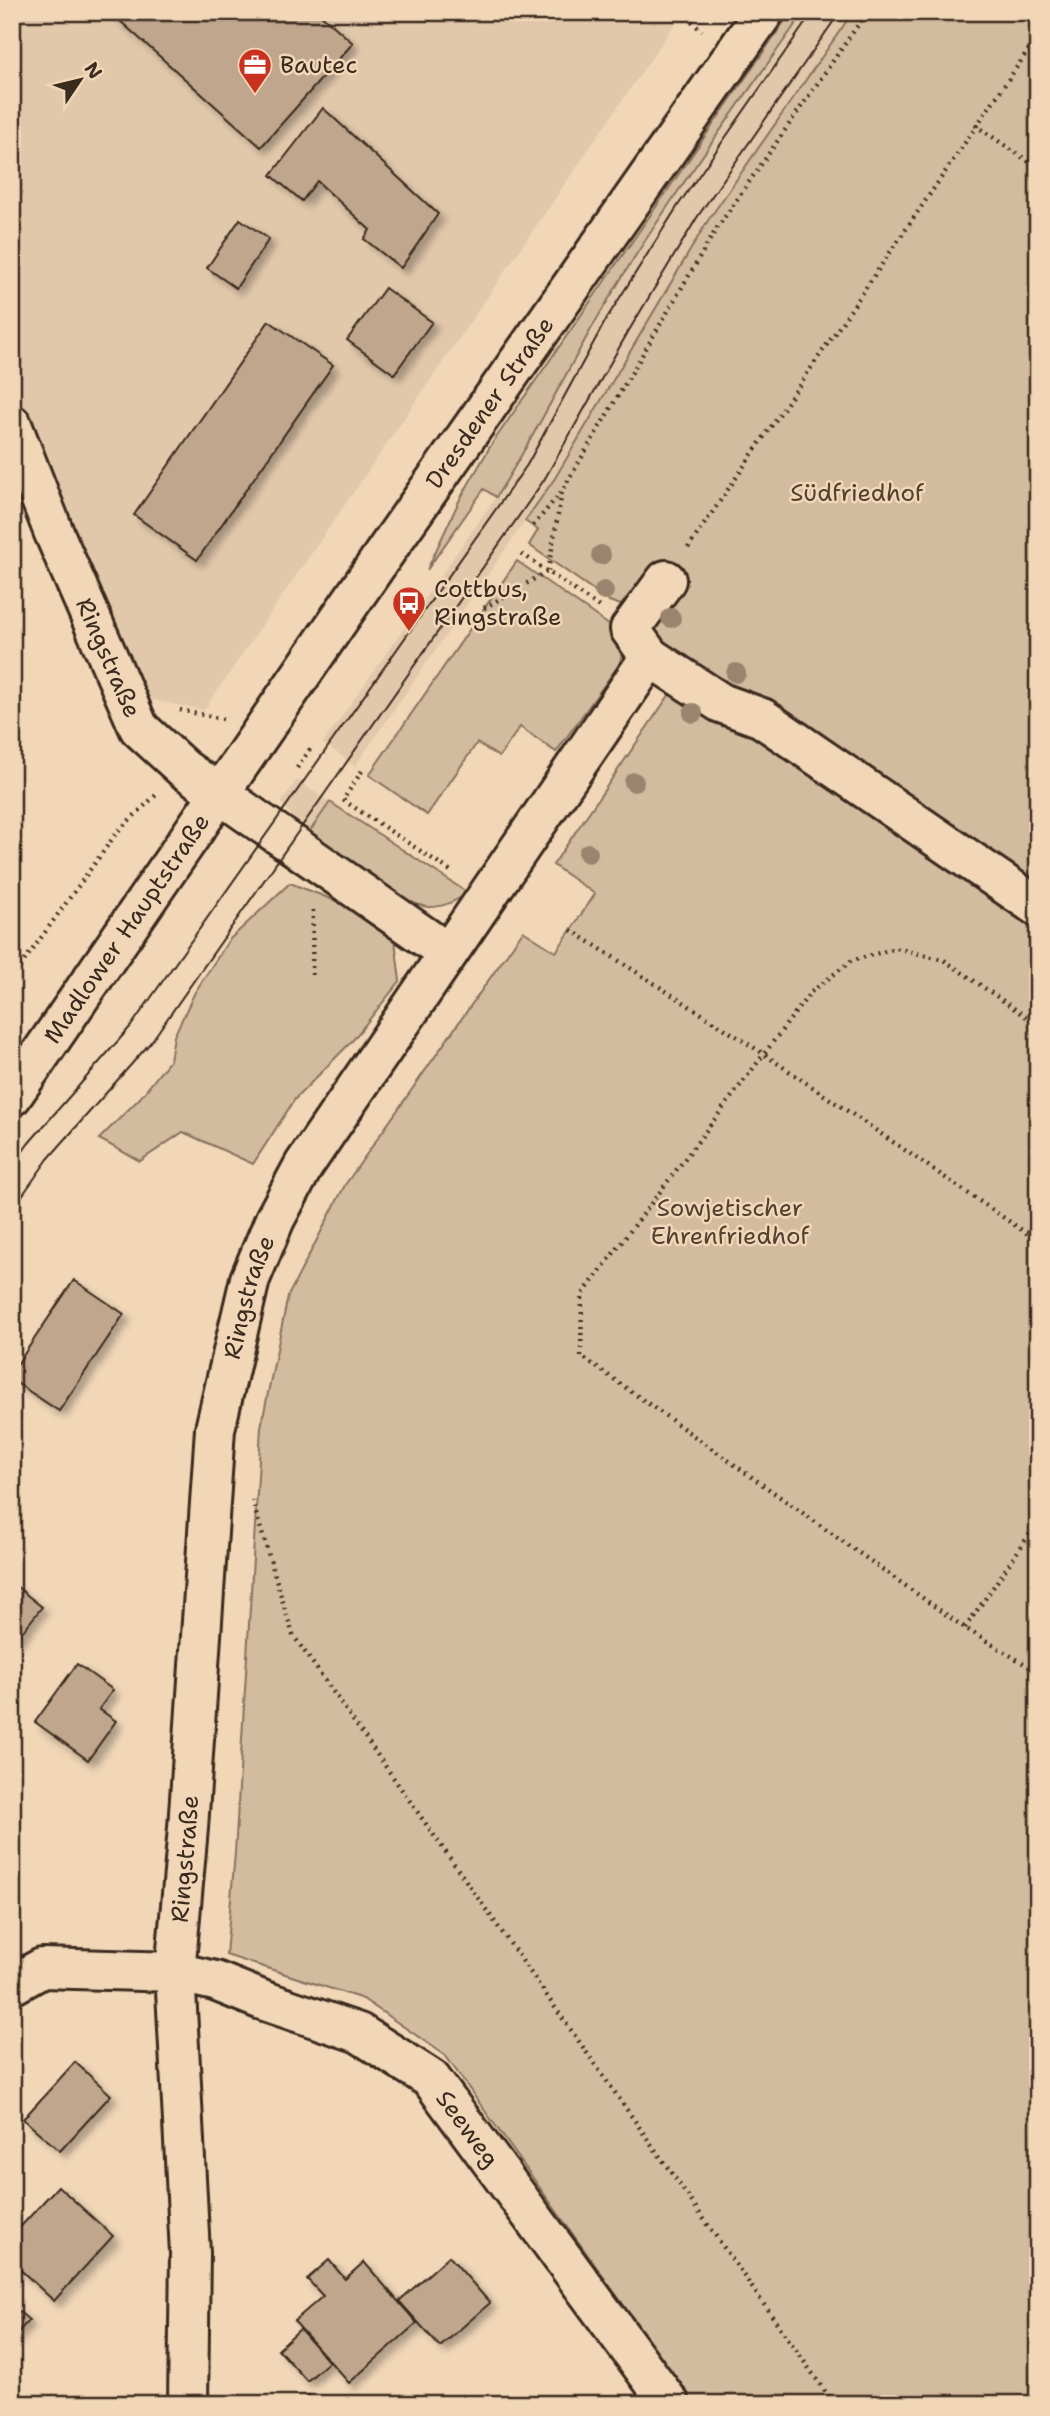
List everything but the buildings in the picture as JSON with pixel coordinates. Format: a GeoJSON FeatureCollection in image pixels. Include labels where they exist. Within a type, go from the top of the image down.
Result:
{"type":"FeatureCollection","features":[{"type":"Feature","properties":{"kind":"street","name":"Dresdener Straße"},"geometry":{"type":"LineString","coordinates":[[218,794],[613,224],[764,12]]}},
{"type":"Feature","properties":{"kind":"street","name":"Ringstraße"},"geometry":{"type":"LineString","coordinates":[[12,425],[54,533],[139,728],[184,769],[218,794],[448,953],[304,1165],[275,1219],[250,1279],[215,1429],[188,1828],[175,1972],[190,2253],[188,2404]]}},
{"type":"Feature","properties":{"kind":"street"},"geometry":{"type":"LineString","coordinates":[[448,953],[497,884],[640,643],[666,580]]}},
{"type":"Feature","properties":{"kind":"street"},"geometry":{"type":"LineString","coordinates":[[640,643],[721,703],[762,718],[1038,907]]}},
{"type":"Feature","properties":{"kind":"street","name":"Madlower Hauptstraße"},"geometry":{"type":"LineString","coordinates":[[12,1096],[218,794]]}},
{"type":"Feature","properties":{"kind":"street","name":"Seeweg"},"geometry":{"type":"LineString","coordinates":[[12,1985],[42,1968],[175,1972],[215,1981],[262,2000],[359,2032],[431,2079],[670,2404]]}},
{"type":"Feature","properties":{"kind":"path"},"geometry":{"type":"LineString","coordinates":[[681,12],[702,31]]}},
{"type":"Feature","properties":{"kind":"path"},"geometry":{"type":"LineString","coordinates":[[533,526],[562,491],[717,228],[867,12]]}},
{"type":"Feature","properties":{"kind":"path"},"geometry":{"type":"LineString","coordinates":[[666,580],[1038,36]]}},
{"type":"Feature","properties":{"kind":"path"},"geometry":{"type":"LineString","coordinates":[[975,125],[1038,168]]}},
{"type":"Feature","properties":{"kind":"path"},"geometry":{"type":"LineString","coordinates":[[548,572],[562,491]]}},
{"type":"Feature","properties":{"kind":"path"},"geometry":{"type":"LineString","coordinates":[[522,554],[640,643]]}},
{"type":"Feature","properties":{"kind":"path"},"geometry":{"type":"LineString","coordinates":[[484,608],[548,572]]}},
{"type":"Feature","properties":{"kind":"path"},"geometry":{"type":"LineString","coordinates":[[296,768],[310,749]]}},
{"type":"Feature","properties":{"kind":"path"},"geometry":{"type":"LineString","coordinates":[[12,978],[118,831],[184,769]]}},
{"type":"Feature","properties":{"kind":"path"},"geometry":{"type":"LineString","coordinates":[[362,771],[343,800],[468,883],[497,884]]}},
{"type":"Feature","properties":{"kind":"path"},"geometry":{"type":"LineString","coordinates":[[312,975],[313,859]]}},
{"type":"Feature","properties":{"kind":"path"},"geometry":{"type":"LineString","coordinates":[[572,930],[764,1054],[1038,1241]]}},
{"type":"Feature","properties":{"kind":"path"},"geometry":{"type":"LineString","coordinates":[[1038,1025],[944,960],[896,948],[851,961],[810,993],[582,1295],[581,1356],[965,1628],[1038,1672]]}},
{"type":"Feature","properties":{"kind":"path"},"geometry":{"type":"LineString","coordinates":[[250,1496],[293,1635],[834,2404]]}},
{"type":"Feature","properties":{"kind":"path"},"geometry":{"type":"LineString","coordinates":[[965,1628],[1038,1522]]}},
{"type":"Feature","properties":{"kind":"shaded area"},"geometry":{"type":"Polygon","coordinates":[[[12,12],[683,12],[204,710],[147,699],[70,532],[12,389],[12,12]]]}},
{"type":"Feature","properties":{"kind":"shaded area"},"geometry":{"type":"Polygon","coordinates":[[[804,12],[853,12],[707,222],[555,478],[355,766],[323,743],[496,497],[520,460],[601,312],[674,198],[804,12]]]}},
{"type":"Feature","properties":{"kind":"shaded area"},"geometry":{"type":"Polygon","coordinates":[[[297,780],[330,802],[308,834],[281,803],[297,780]]]}},
{"type":"Feature","properties":{"kind":"green space"},"geometry":{"type":"Polygon","coordinates":[[[791,12],[804,12],[624,273],[496,497],[484,489],[427,570],[460,499],[491,445],[791,12]]]}},
{"type":"Feature","properties":{"kind":"green space","name":"Südfriedhof"},"geometry":{"type":"Polygon","coordinates":[[[853,12],[1038,12],[1038,890],[727,695],[654,635],[653,622],[609,601],[529,545],[538,530],[525,521],[555,478],[707,222],[853,12]]]}},
{"type":"Feature","properties":{"kind":"green space"},"geometry":{"type":"Polygon","coordinates":[[[517,561],[619,632],[623,647],[620,663],[556,752],[520,727],[499,757],[477,743],[427,815],[369,775],[517,561]]]}},
{"type":"Feature","properties":{"kind":"green space","name":"Sowjetischer Ehrenfriedhof"},"geometry":{"type":"Polygon","coordinates":[[[676,685],[761,731],[1038,922],[1038,2404],[694,2404],[445,2055],[363,1999],[226,1955],[235,1853],[261,1427],[288,1296],[345,1185],[523,931],[556,952],[595,894],[553,865],[676,685]]]}},
{"type":"Feature","properties":{"kind":"green space"},"geometry":{"type":"Polygon","coordinates":[[[330,802],[468,893],[449,903],[428,907],[415,904],[384,888],[308,834],[330,802]]]}},
{"type":"Feature","properties":{"kind":"green space"},"geometry":{"type":"Polygon","coordinates":[[[290,883],[341,903],[395,940],[400,981],[352,1041],[295,1099],[253,1164],[183,1132],[140,1161],[99,1139],[140,1098],[170,1060],[174,1036],[195,992],[229,940],[290,883]]]}},
{"type":"Feature","properties":{"kind":"tram line"},"geometry":{"type":"LineString","coordinates":[[12,1167],[28,1144],[131,1026],[527,465],[607,318],[679,204],[813,12]]}},
{"type":"Feature","properties":{"kind":"tram line"},"geometry":{"type":"LineString","coordinates":[[12,1210],[48,1159],[151,1042],[544,480],[698,216],[840,12]]}},
{"type":"Feature","properties":{"kind":"place","name":"Bautec"},"geometry":{"type":"Point","coordinates":[255,95]}},
{"type":"Feature","properties":{"kind":"place","name":"Cottbus, Ringstraße"},"geometry":{"type":"Point","coordinates":[409,633]}}]}
